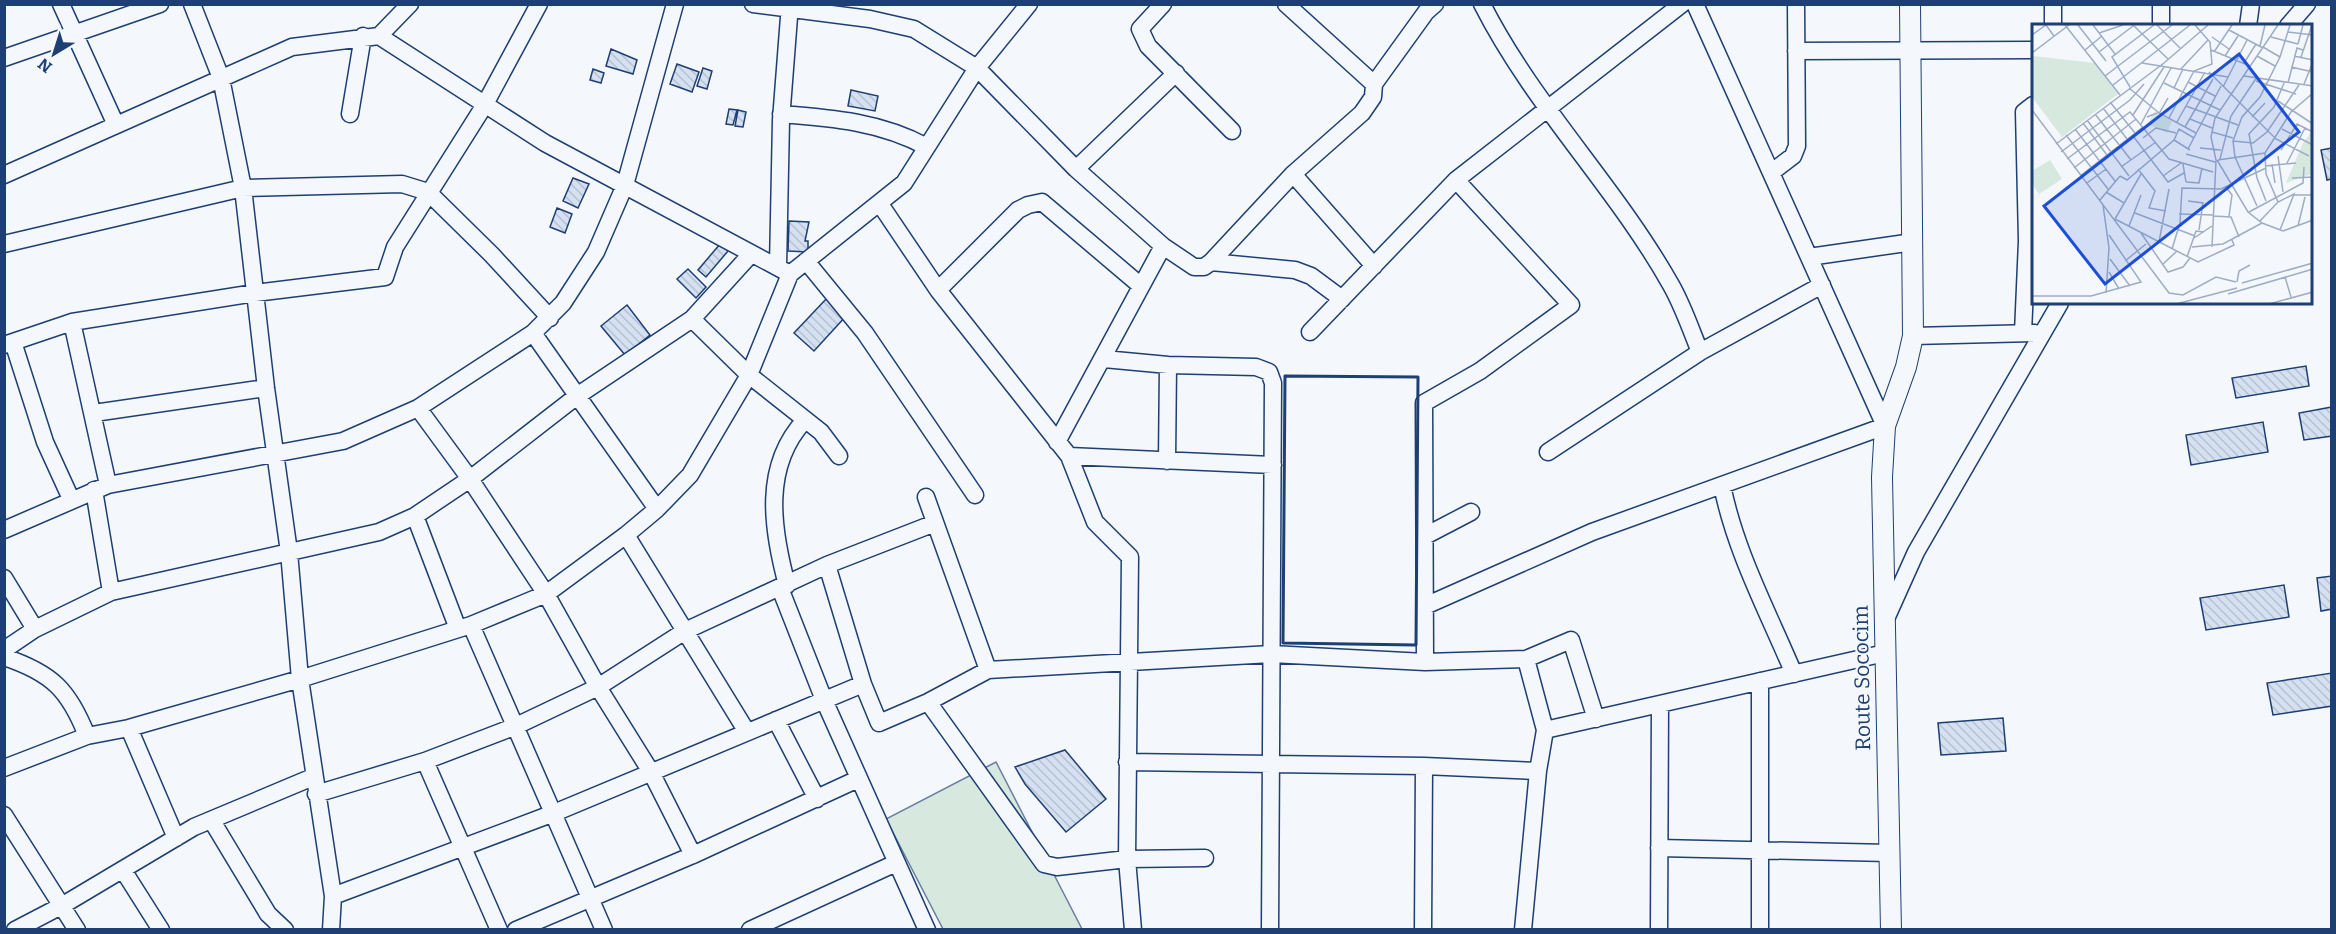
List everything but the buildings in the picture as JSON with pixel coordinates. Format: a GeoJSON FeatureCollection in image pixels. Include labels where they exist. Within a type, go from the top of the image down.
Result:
{"type":"FeatureCollection","features":[{"type":"Feature","properties":{"kind":"street"},"geometry":{"type":"LineString","coordinates":[[61,4],[116,125]]}},
{"type":"Feature","properties":{"kind":"street"},"geometry":{"type":"LineString","coordinates":[[4,58],[160,4]]}},
{"type":"Feature","properties":{"kind":"street"},"geometry":{"type":"LineString","coordinates":[[192,4],[221,78],[243,188],[288,552],[300,679],[313,777],[333,896],[331,930]]}},
{"type":"Feature","properties":{"kind":"street"},"geometry":{"type":"LineString","coordinates":[[4,175],[292,47],[371,36],[393,26],[410,4]]}},
{"type":"Feature","properties":{"kind":"street"},"geometry":{"type":"LineString","coordinates":[[71,500],[45,442],[9,343],[72,322],[255,293],[385,277],[395,247],[484,106],[539,4]]}},
{"type":"Feature","properties":{"kind":"street"},"geometry":{"type":"LineString","coordinates":[[4,530],[101,488],[343,441],[418,408],[533,333],[550,318],[591,262],[625,185],[675,4]]}},
{"type":"Feature","properties":{"kind":"street"},"geometry":{"type":"LineString","coordinates":[[753,4],[872,12],[914,29],[977,68],[1076,169],[1163,246],[1194,267],[1204,267],[1211,262],[1293,174],[1362,113],[1373,97],[1374,84],[1426,12],[1436,4]]}},
{"type":"Feature","properties":{"kind":"street"},"geometry":{"type":"LineString","coordinates":[[784,271],[806,261],[904,183],[977,68],[1029,4]]}},
{"type":"Feature","properties":{"kind":"street"},"geometry":{"type":"LineString","coordinates":[[1163,4],[1140,29],[1148,46],[1232,131]]}},
{"type":"Feature","properties":{"kind":"street"},"geometry":{"type":"LineString","coordinates":[[1286,4],[1374,84]]}},
{"type":"Feature","properties":{"kind":"street"},"geometry":{"type":"LineString","coordinates":[[1482,4],[1501,41],[1635,230],[1671,286],[1700,352]]}},
{"type":"Feature","properties":{"kind":"street"},"geometry":{"type":"LineString","coordinates":[[1310,332],[1456,180],[1682,4]]}},
{"type":"Feature","properties":{"kind":"street"},"geometry":{"type":"LineString","coordinates":[[1425,606],[1592,532],[1885,426],[1695,4]]}},
{"type":"Feature","properties":{"kind":"street"},"geometry":{"type":"LineString","coordinates":[[1772,172],[1793,156],[1797,146],[1796,4]]}},
{"type":"Feature","properties":{"kind":"street","name":"Route Sococim"},"geometry":{"type":"LineString","coordinates":[[1891,930],[1882,477],[1885,426],[1906,367],[1913,336],[1910,4]]}},
{"type":"Feature","properties":{"kind":"street"},"geometry":{"type":"LineString","coordinates":[[2053,4],[2053,24]]}},
{"type":"Feature","properties":{"kind":"street"},"geometry":{"type":"LineString","coordinates":[[2161,4],[2161,24]]}},
{"type":"Feature","properties":{"kind":"street"},"geometry":{"type":"LineString","coordinates":[[2248,24],[2251,4]]}},
{"type":"Feature","properties":{"kind":"street"},"geometry":{"type":"LineString","coordinates":[[2290,24],[2307,4]]}},
{"type":"Feature","properties":{"kind":"street"},"geometry":{"type":"LineString","coordinates":[[4,768],[87,736],[129,728],[300,679],[464,627],[546,594],[657,509],[690,475],[749,375],[784,271],[781,114],[789,8]]}},
{"type":"Feature","properties":{"kind":"street"},"geometry":{"type":"LineString","coordinates":[[371,36],[545,143],[784,271]]}},
{"type":"Feature","properties":{"kind":"street"},"geometry":{"type":"LineString","coordinates":[[350,114],[371,36]]}},
{"type":"Feature","properties":{"kind":"street"},"geometry":{"type":"LineString","coordinates":[[1796,51],[2032,50]]}},
{"type":"Feature","properties":{"kind":"street"},"geometry":{"type":"LineString","coordinates":[[1076,169],[1176,74]]}},
{"type":"Feature","properties":{"kind":"street"},"geometry":{"type":"LineString","coordinates":[[2023,333],[2027,241],[2024,112],[2032,106]]}},
{"type":"Feature","properties":{"kind":"street"},"geometry":{"type":"LineString","coordinates":[[781,114],[866,123],[901,132],[927,147]]}},
{"type":"Feature","properties":{"kind":"street"},"geometry":{"type":"LineString","coordinates":[[1293,174],[1374,266]]}},
{"type":"Feature","properties":{"kind":"street"},"geometry":{"type":"LineString","coordinates":[[1425,662],[1424,403],[1480,371],[1570,305],[1456,180]]}},
{"type":"Feature","properties":{"kind":"street"},"geometry":{"type":"LineString","coordinates":[[4,244],[243,188],[402,184],[428,192],[492,255],[550,318]]}},
{"type":"Feature","properties":{"kind":"street"},"geometry":{"type":"LineString","coordinates":[[938,290],[1018,210],[1028,204],[1042,202],[1141,286]]}},
{"type":"Feature","properties":{"kind":"street"},"geometry":{"type":"LineString","coordinates":[[880,204],[938,290],[1069,456],[1095,522],[1130,557],[1127,859],[1133,930]]}},
{"type":"Feature","properties":{"kind":"street"},"geometry":{"type":"LineString","coordinates":[[1809,257],[1913,242]]}},
{"type":"Feature","properties":{"kind":"street"},"geometry":{"type":"LineString","coordinates":[[1057,442],[1104,359],[1163,246]]}},
{"type":"Feature","properties":{"kind":"street"},"geometry":{"type":"LineString","coordinates":[[4,650],[35,629],[111,592],[379,532],[415,516],[470,479],[577,396],[692,319],[751,254]]}},
{"type":"Feature","properties":{"kind":"street"},"geometry":{"type":"LineString","coordinates":[[806,261],[865,333],[975,495]]}},
{"type":"Feature","properties":{"kind":"street"},"geometry":{"type":"LineString","coordinates":[[1211,262],[1295,270],[1311,276],[1342,300]]}},
{"type":"Feature","properties":{"kind":"street"},"geometry":{"type":"LineString","coordinates":[[1548,452],[1700,352],[1822,285]]}},
{"type":"Feature","properties":{"kind":"street"},"geometry":{"type":"LineString","coordinates":[[1884,622],[1916,552],[2059,304]]}},
{"type":"Feature","properties":{"kind":"street"},"geometry":{"type":"LineString","coordinates":[[692,319],[749,375],[820,432],[839,456]]}},
{"type":"Feature","properties":{"kind":"street"},"geometry":{"type":"LineString","coordinates":[[72,322],[94,413],[111,592]]}},
{"type":"Feature","properties":{"kind":"street"},"geometry":{"type":"LineString","coordinates":[[533,333],[657,509]]}},
{"type":"Feature","properties":{"kind":"street"},"geometry":{"type":"LineString","coordinates":[[1913,336],[2044,333]]}},
{"type":"Feature","properties":{"kind":"street"},"geometry":{"type":"LineString","coordinates":[[1104,359],[1168,365],[1256,367],[1269,372],[1273,383],[1270,930]]}},
{"type":"Feature","properties":{"kind":"street"},"geometry":{"type":"LineString","coordinates":[[1167,461],[1168,365]]}},
{"type":"Feature","properties":{"kind":"street"},"geometry":{"type":"LineString","coordinates":[[94,413],[266,388]]}},
{"type":"Feature","properties":{"kind":"street"},"geometry":{"type":"LineString","coordinates":[[418,408],[470,479],[546,594],[598,687],[651,772],[693,855]]}},
{"type":"Feature","properties":{"kind":"street"},"geometry":{"type":"LineString","coordinates":[[805,420],[791,435],[776,470],[773,506],[783,586],[824,700],[927,930]]}},
{"type":"Feature","properties":{"kind":"street"},"geometry":{"type":"LineString","coordinates":[[1069,456],[1273,465]]}},
{"type":"Feature","properties":{"kind":"street"},"geometry":{"type":"LineString","coordinates":[[1722,485],[1728,516],[1740,550],[1794,674]]}},
{"type":"Feature","properties":{"kind":"street"},"geometry":{"type":"LineString","coordinates":[[926,497],[988,670]]}},
{"type":"Feature","properties":{"kind":"street"},"geometry":{"type":"LineString","coordinates":[[1425,536],[1471,512]]}},
{"type":"Feature","properties":{"kind":"street"},"geometry":{"type":"LineString","coordinates":[[415,516],[464,627],[516,726],[604,930]]}},
{"type":"Feature","properties":{"kind":"street"},"geometry":{"type":"LineString","coordinates":[[316,794],[425,760],[516,726],[598,687],[685,631],[827,565],[935,523]]}},
{"type":"Feature","properties":{"kind":"street"},"geometry":{"type":"LineString","coordinates":[[626,535],[747,732]]}},
{"type":"Feature","properties":{"kind":"street"},"geometry":{"type":"LineString","coordinates":[[827,565],[863,684],[879,723],[928,702],[988,670],[1271,654],[1425,662],[1526,659],[1571,640],[1596,719]]}},
{"type":"Feature","properties":{"kind":"street"},"geometry":{"type":"LineString","coordinates":[[4,578],[35,629]]}},
{"type":"Feature","properties":{"kind":"street"},"geometry":{"type":"LineString","coordinates":[[1545,730],[1885,653]]}},
{"type":"Feature","properties":{"kind":"street"},"geometry":{"type":"LineString","coordinates":[[4,657],[40,671],[66,693],[87,736]]}},
{"type":"Feature","properties":{"kind":"street"},"geometry":{"type":"LineString","coordinates":[[1523,930],[1538,771],[1545,730],[1526,659]]}},
{"type":"Feature","properties":{"kind":"street"},"geometry":{"type":"LineString","coordinates":[[1760,681],[1760,930]]}},
{"type":"Feature","properties":{"kind":"street"},"geometry":{"type":"LineString","coordinates":[[333,896],[554,813],[863,684]]}},
{"type":"Feature","properties":{"kind":"street"},"geometry":{"type":"LineString","coordinates":[[928,702],[1044,864],[1057,867],[1127,859],[1204,858]]}},
{"type":"Feature","properties":{"kind":"street"},"geometry":{"type":"LineString","coordinates":[[1659,930],[1660,704]]}},
{"type":"Feature","properties":{"kind":"street"},"geometry":{"type":"LineString","coordinates":[[776,720],[817,799]]}},
{"type":"Feature","properties":{"kind":"street"},"geometry":{"type":"LineString","coordinates":[[129,728],[176,838]]}},
{"type":"Feature","properties":{"kind":"street"},"geometry":{"type":"LineString","coordinates":[[425,760],[499,930]]}},
{"type":"Feature","properties":{"kind":"street"},"geometry":{"type":"LineString","coordinates":[[1127,762],[1424,766],[1538,771]]}},
{"type":"Feature","properties":{"kind":"street"},"geometry":{"type":"LineString","coordinates":[[1423,930],[1424,766]]}},
{"type":"Feature","properties":{"kind":"street"},"geometry":{"type":"LineString","coordinates":[[15,930],[63,905],[176,838],[313,777]]}},
{"type":"Feature","properties":{"kind":"street"},"geometry":{"type":"LineString","coordinates":[[516,930],[693,855],[858,780]]}},
{"type":"Feature","properties":{"kind":"street"},"geometry":{"type":"LineString","coordinates":[[212,821],[268,914],[285,930]]}},
{"type":"Feature","properties":{"kind":"street"},"geometry":{"type":"LineString","coordinates":[[7,826],[63,905],[77,930]]}},
{"type":"Feature","properties":{"kind":"street"},"geometry":{"type":"LineString","coordinates":[[1659,848],[1889,853]]}},
{"type":"Feature","properties":{"kind":"street"},"geometry":{"type":"LineString","coordinates":[[750,930],[896,863]]}},
{"type":"Feature","properties":{"kind":"street"},"geometry":{"type":"LineString","coordinates":[[123,870],[161,930]]}},
{"type":"Feature","properties":{"kind":"shaded area"},"geometry":{"type":"Polygon","coordinates":[[[996,762],[1082,929],[943,929],[886,819],[996,762]]]}},
{"type":"Feature","properties":{"kind":"wall"},"geometry":{"type":"LineString","coordinates":[[1285,376],[1418,377],[1416,645],[1283,643],[1285,376]]}}]}
